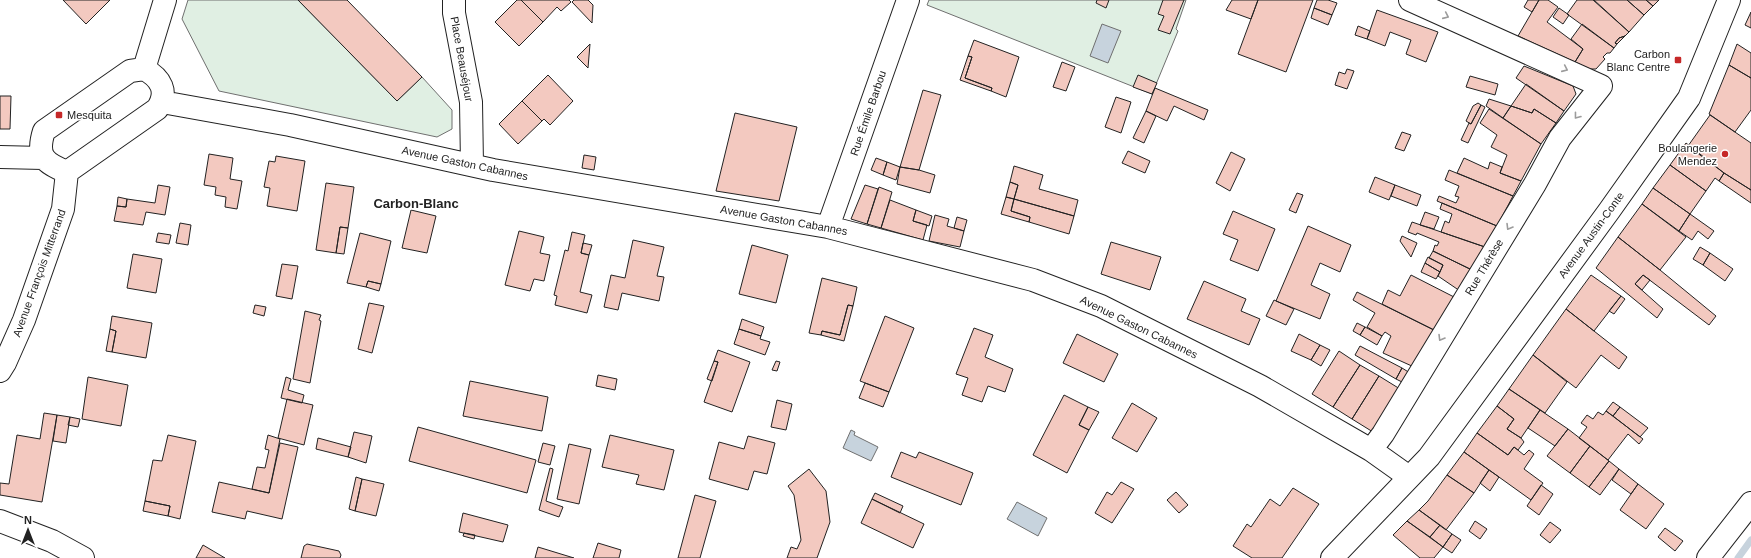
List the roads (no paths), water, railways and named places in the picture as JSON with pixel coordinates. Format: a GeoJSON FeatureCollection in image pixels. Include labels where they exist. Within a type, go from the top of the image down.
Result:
{"type":"FeatureCollection","features":[{"type":"Feature","properties":{"kind":"street"},"geometry":{"type":"LineString","coordinates":[[144,68],[165,0]]}},
{"type":"Feature","properties":{"kind":"street","name":"Place Beauséjour"},"geometry":{"type":"LineString","coordinates":[[454,0],[454,13],[471,102],[472,165]]}},
{"type":"Feature","properties":{"kind":"street","name":"Rue Émile Barbou"},"geometry":{"type":"LineString","coordinates":[[828,226],[908,0]]}},
{"type":"Feature","properties":{"kind":"street","name":"Rue Thérèse"},"geometry":{"type":"LineString","coordinates":[[1371,450],[1387,427],[1535,184],[1560,138],[1601,86],[1410,0]]}},
{"type":"Feature","properties":{"kind":"street","name":"Avenue Austin-Conte"},"geometry":{"type":"LineString","coordinates":[[1332,558],[1429,457],[1609,211],[1689,98],[1730,0]]}},
{"type":"Feature","properties":{"kind":"street"},"geometry":{"type":"LineString","coordinates":[[144,68],[152,73],[159,81],[162,90],[162,102],[157,109],[67,172],[51,166],[43,158],[40,142],[44,131],[130,71],[144,68]]}},
{"type":"Feature","properties":{"kind":"street","name":"Avenue Gaston Cabannes"},"geometry":{"type":"LineString","coordinates":[[162,102],[290,125],[472,165],[593,188],[828,226],[1033,280],[1101,306],[1260,386],[1371,450],[1409,477]]}},
{"type":"Feature","properties":{"kind":"street"},"geometry":{"type":"LineString","coordinates":[[0,157],[43,158]]}},
{"type":"Feature","properties":{"kind":"street","name":"Avenue François Mitterrand"},"geometry":{"type":"LineString","coordinates":[[0,371],[24,320],[64,208],[67,172]]}},
{"type":"Feature","properties":{"kind":"street"},"geometry":{"type":"LineString","coordinates":[[1708,558],[1751,503]]}},
{"type":"Feature","properties":{"kind":"street"},"geometry":{"type":"LineString","coordinates":[[0,521],[52,541],[83,558]]}},
{"type":"Feature","properties":{"kind":"waterway"},"geometry":{"type":"LineString","coordinates":[[1738,558],[1751,540]]}},
{"type":"Feature","properties":{"kind":"place","name":"Carbon Blanc Centre"},"geometry":{"type":"Point","coordinates":[1678,60]}},
{"type":"Feature","properties":{"kind":"place","name":"Mesquita"},"geometry":{"type":"Point","coordinates":[59,115]}},
{"type":"Feature","properties":{"kind":"place","name":"Boulangerie Mendez"},"geometry":{"type":"Point","coordinates":[1725,154]}},
{"type":"Feature","properties":{"kind":"district","name":"Carbon-Blanc"},"geometry":{"type":"Point","coordinates":[416,203]}}]}
